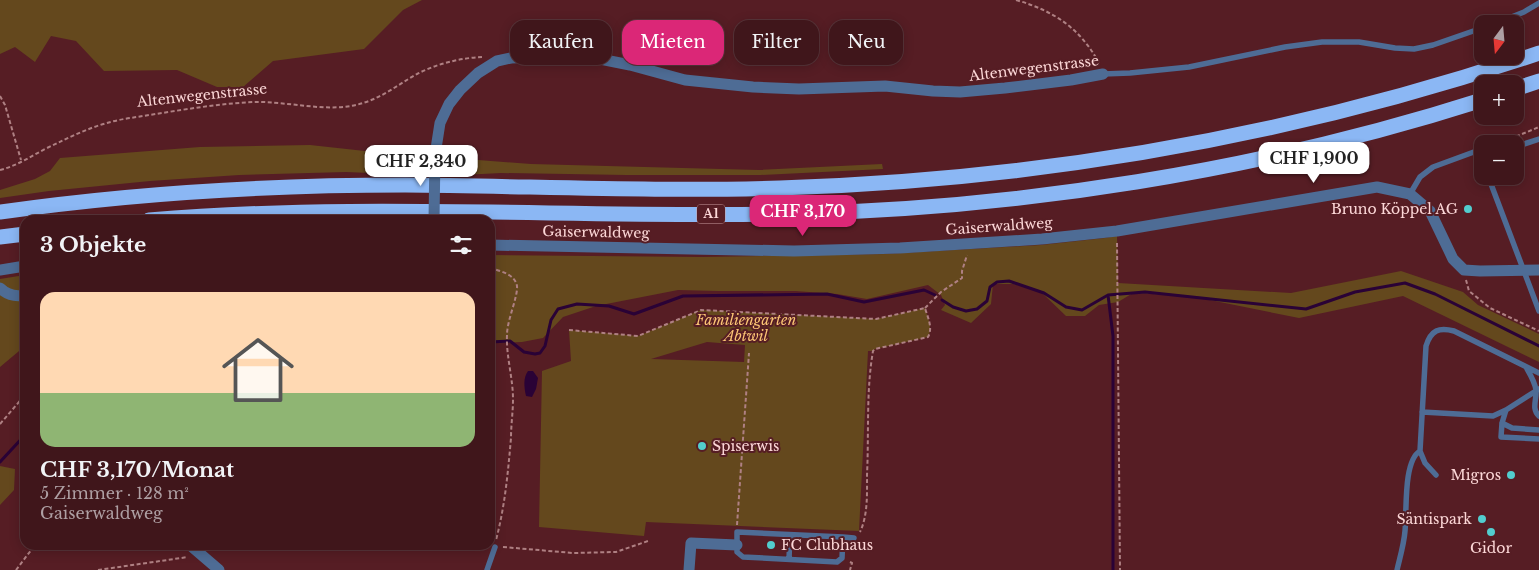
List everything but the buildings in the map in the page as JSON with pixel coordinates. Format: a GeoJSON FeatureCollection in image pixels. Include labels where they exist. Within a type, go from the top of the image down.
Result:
{"type":"FeatureCollection","features":[{"type":"Feature","properties":{"kind":"highway","name":"A1"},"geometry":{"type":"LineString","coordinates":[[0,212],[67,203],[223,189],[404,185],[560,189],[778,188],[984,175],[1134,154],[1254,132],[1368,105],[1539,53]]}},
{"type":"Feature","properties":{"kind":"highway"},"geometry":{"type":"LineString","coordinates":[[1524,86],[1539,81]]}},
{"type":"Feature","properties":{"kind":"highway","name":"A1"},"geometry":{"type":"LineString","coordinates":[[224,215],[366,210],[787,214],[897,209],[968,203],[1088,189],[1209,168],[1358,135],[1474,102]]}},
{"type":"Feature","properties":{"kind":"highway"},"geometry":{"type":"LineString","coordinates":[[0,237],[20,235]]}},
{"type":"Feature","properties":{"kind":"street","name":"Altenwegenstrasse"},"geometry":{"type":"LineString","coordinates":[[434,215],[435,155],[440,123],[449,104],[460,90],[478,73],[497,61],[511,58],[582,57],[630,65],[685,80],[753,87],[799,89],[885,86],[960,92],[1072,80],[1103,74]]}},
{"type":"Feature","properties":{"kind":"street","name":"Gaiserwaldweg"},"geometry":{"type":"LineString","coordinates":[[495,244],[794,251],[900,248],[1042,239],[1116,231],[1377,187],[1410,194],[1430,211],[1453,259],[1464,270]]}},
{"type":"Feature","properties":{"kind":"street"},"geometry":{"type":"LineString","coordinates":[[0,270],[20,267]]}},
{"type":"Feature","properties":{"kind":"street"},"geometry":{"type":"LineString","coordinates":[[1464,270],[1480,272],[1539,270]]}},
{"type":"Feature","properties":{"kind":"street"},"geometry":{"type":"LineString","coordinates":[[0,288],[5,293],[20,296]]}},
{"type":"Feature","properties":{"kind":"street"},"geometry":{"type":"LineString","coordinates":[[689,570],[691,543],[737,545]]}},
{"type":"Feature","properties":{"kind":"street"},"geometry":{"type":"LineString","coordinates":[[196,550],[219,570]]}},
{"type":"Feature","properties":{"kind":"lane"},"geometry":{"type":"LineString","coordinates":[[1516,15],[1539,3]]}},
{"type":"Feature","properties":{"kind":"lane","name":"Altenwegenstrasse"},"geometry":{"type":"LineString","coordinates":[[1103,74],[1189,67],[1278,48],[1322,42],[1359,42],[1414,49],[1433,45],[1474,31]]}},
{"type":"Feature","properties":{"kind":"lane"},"geometry":{"type":"LineString","coordinates":[[1524,144],[1539,139]]}},
{"type":"Feature","properties":{"kind":"lane"},"geometry":{"type":"LineString","coordinates":[[1410,194],[1420,177],[1433,167],[1474,153]]}},
{"type":"Feature","properties":{"kind":"lane"},"geometry":{"type":"LineString","coordinates":[[1491,185],[1539,311]]}},
{"type":"Feature","properties":{"kind":"lane"},"geometry":{"type":"LineString","coordinates":[[1436,476],[1425,463],[1420,452],[1426,346],[1428,338],[1434,332],[1443,328],[1454,331],[1539,373]]}},
{"type":"Feature","properties":{"kind":"lane"},"geometry":{"type":"LineString","coordinates":[[1526,366],[1538,389],[1535,410],[1539,416]]}},
{"type":"Feature","properties":{"kind":"lane"},"geometry":{"type":"LineString","coordinates":[[1422,412],[1494,416],[1538,389]]}},
{"type":"Feature","properties":{"kind":"lane"},"geometry":{"type":"LineString","coordinates":[[1506,410],[1502,422],[1501,437],[1539,439]]}},
{"type":"Feature","properties":{"kind":"lane"},"geometry":{"type":"LineString","coordinates":[[1502,422],[1512,428],[1539,430]]}},
{"type":"Feature","properties":{"kind":"lane"},"geometry":{"type":"LineString","coordinates":[[1398,570],[1405,533],[1409,471],[1414,456],[1420,452]]}},
{"type":"Feature","properties":{"kind":"lane"},"geometry":{"type":"LineString","coordinates":[[844,537],[840,561],[743,557],[737,552],[737,532],[790,534],[844,537],[854,538]]}},
{"type":"Feature","properties":{"kind":"lane"},"geometry":{"type":"LineString","coordinates":[[789,560],[790,534]]}},
{"type":"Feature","properties":{"kind":"lane"},"geometry":{"type":"LineString","coordinates":[[487,570],[494,550]]}},
{"type":"Feature","properties":{"kind":"path"},"geometry":{"type":"LineString","coordinates":[[1016,0],[1052,13],[1073,28],[1091,50],[1103,74]]}},
{"type":"Feature","properties":{"kind":"path","name":"Altenwegenstrasse"},"geometry":{"type":"LineString","coordinates":[[0,170],[84,130],[106,122],[254,102],[333,107],[354,106],[373,100],[428,69],[455,60],[484,57],[497,61]]}},
{"type":"Feature","properties":{"kind":"path"},"geometry":{"type":"LineString","coordinates":[[0,96],[5,105],[22,161]]}},
{"type":"Feature","properties":{"kind":"path"},"geometry":{"type":"LineString","coordinates":[[1520,135],[1539,127]]}},
{"type":"Feature","properties":{"kind":"path"},"geometry":{"type":"LineString","coordinates":[[1116,231],[1120,570]]}},
{"type":"Feature","properties":{"kind":"path"},"geometry":{"type":"LineString","coordinates":[[569,330],[638,336],[701,310],[876,319],[925,308],[941,292],[962,278],[962,271],[970,243]]}},
{"type":"Feature","properties":{"kind":"path"},"geometry":{"type":"LineString","coordinates":[[495,270],[512,277],[517,286],[508,321],[507,335],[513,398],[508,480],[495,546],[573,553],[616,552],[648,541]]}},
{"type":"Feature","properties":{"kind":"path"},"geometry":{"type":"LineString","coordinates":[[1464,270],[1469,291],[1490,308],[1539,331]]}},
{"type":"Feature","properties":{"kind":"path"},"geometry":{"type":"LineString","coordinates":[[854,538],[861,532],[865,517],[870,372],[874,351],[875,349],[928,337],[931,327],[925,308]]}},
{"type":"Feature","properties":{"kind":"path"},"geometry":{"type":"LineString","coordinates":[[737,532],[749,353]]}},
{"type":"Feature","properties":{"kind":"path"},"geometry":{"type":"LineString","coordinates":[[0,424],[20,401]]}},
{"type":"Feature","properties":{"kind":"path"},"geometry":{"type":"LineString","coordinates":[[16,570],[31,550]]}},
{"type":"Feature","properties":{"kind":"path"},"geometry":{"type":"LineString","coordinates":[[98,570],[202,555]]}},
{"type":"Feature","properties":{"kind":"green space"},"geometry":{"type":"Polygon","coordinates":[[[0,0],[422,0],[403,10],[364,49],[273,61],[243,87],[217,87],[177,70],[104,71],[76,41],[51,36],[35,62],[15,47],[0,54],[0,0]]]}},
{"type":"Feature","properties":{"kind":"green space"},"geometry":{"type":"Polygon","coordinates":[[[310,145],[438,159],[440,157],[531,164],[759,170],[882,164],[883,169],[760,175],[501,173],[443,176],[346,172],[239,175],[150,181],[0,198],[0,190],[35,179],[50,171],[60,158],[200,147],[310,145]]]}},
{"type":"Feature","properties":{"kind":"green space"},"geometry":{"type":"Polygon","coordinates":[[[1117,236],[1118,283],[1291,293],[1401,271],[1463,292],[1478,305],[1539,334],[1539,362],[1403,296],[1299,318],[1190,296],[1133,293],[1118,302],[1099,305],[1085,316],[1066,316],[1039,290],[1013,284],[993,284],[991,304],[971,323],[941,310],[945,305],[941,295],[928,285],[867,299],[837,294],[795,291],[678,290],[596,306],[563,317],[543,338],[522,342],[495,343],[495,255],[702,257],[886,254],[1041,245],[1117,236]]]}},
{"type":"Feature","properties":{"kind":"green space"},"geometry":{"type":"Polygon","coordinates":[[[20,276],[20,350],[0,367],[0,279],[20,276]]]}},
{"type":"Feature","properties":{"kind":"green space","name":"Spiserwis"},"geometry":{"type":"Polygon","coordinates":[[[925,308],[930,330],[928,337],[868,351],[859,531],[646,522],[644,536],[539,527],[542,371],[571,361],[569,330],[638,336],[701,310],[876,319],[925,308]],[[707,342],[651,359],[744,362],[745,345],[707,342]]]}},
{"type":"Feature","properties":{"kind":"green space"},"geometry":{"type":"Polygon","coordinates":[[[0,466],[15,469],[14,490],[0,505],[0,466]]]}},
{"type":"Feature","properties":{"kind":"shaded area"},"geometry":{"type":"Polygon","coordinates":[[[528,371],[533,371],[538,378],[532,397],[526,396],[525,380],[528,371]]]}},
{"type":"Feature","properties":{"kind":"waterway"},"geometry":{"type":"LineString","coordinates":[[942,300],[953,307],[966,311],[977,309],[987,301],[990,287],[997,282],[1009,281],[1044,293],[1066,307],[1082,310],[1108,295],[1145,292],[1306,309],[1355,292],[1405,283],[1435,294],[1539,346]]}},
{"type":"Feature","properties":{"kind":"waterway"},"geometry":{"type":"LineString","coordinates":[[495,342],[510,341],[524,352],[540,353],[545,346],[551,320],[558,309],[577,304],[609,306],[634,314],[683,296],[827,294],[864,302],[924,290],[935,295]]}},
{"type":"Feature","properties":{"kind":"waterway"},"geometry":{"type":"LineString","coordinates":[[1108,295],[1113,336],[1113,570]]}},
{"type":"Feature","properties":{"kind":"waterway"},"geometry":{"type":"LineString","coordinates":[[0,462],[20,440]]}},
{"type":"Feature","properties":{"kind":"place","name":"Bruno Köppel AG"},"geometry":{"type":"Point","coordinates":[1468,209]}},
{"type":"Feature","properties":{"kind":"place","name":"Spiserwis"},"geometry":{"type":"Point","coordinates":[702,446]}},
{"type":"Feature","properties":{"kind":"place","name":"Migros"},"geometry":{"type":"Point","coordinates":[1511,475]}},
{"type":"Feature","properties":{"kind":"place","name":"Säntispark"},"geometry":{"type":"Point","coordinates":[1482,519]}},
{"type":"Feature","properties":{"kind":"place","name":"Gidor"},"geometry":{"type":"Point","coordinates":[1491,532]}},
{"type":"Feature","properties":{"kind":"place","name":"FC Clubhaus"},"geometry":{"type":"Point","coordinates":[771,545]}},
{"type":"Feature","properties":{"kind":"park label","name":"Familiengarten Abtwil"},"geometry":{"type":"Point","coordinates":[746,328]}}]}
